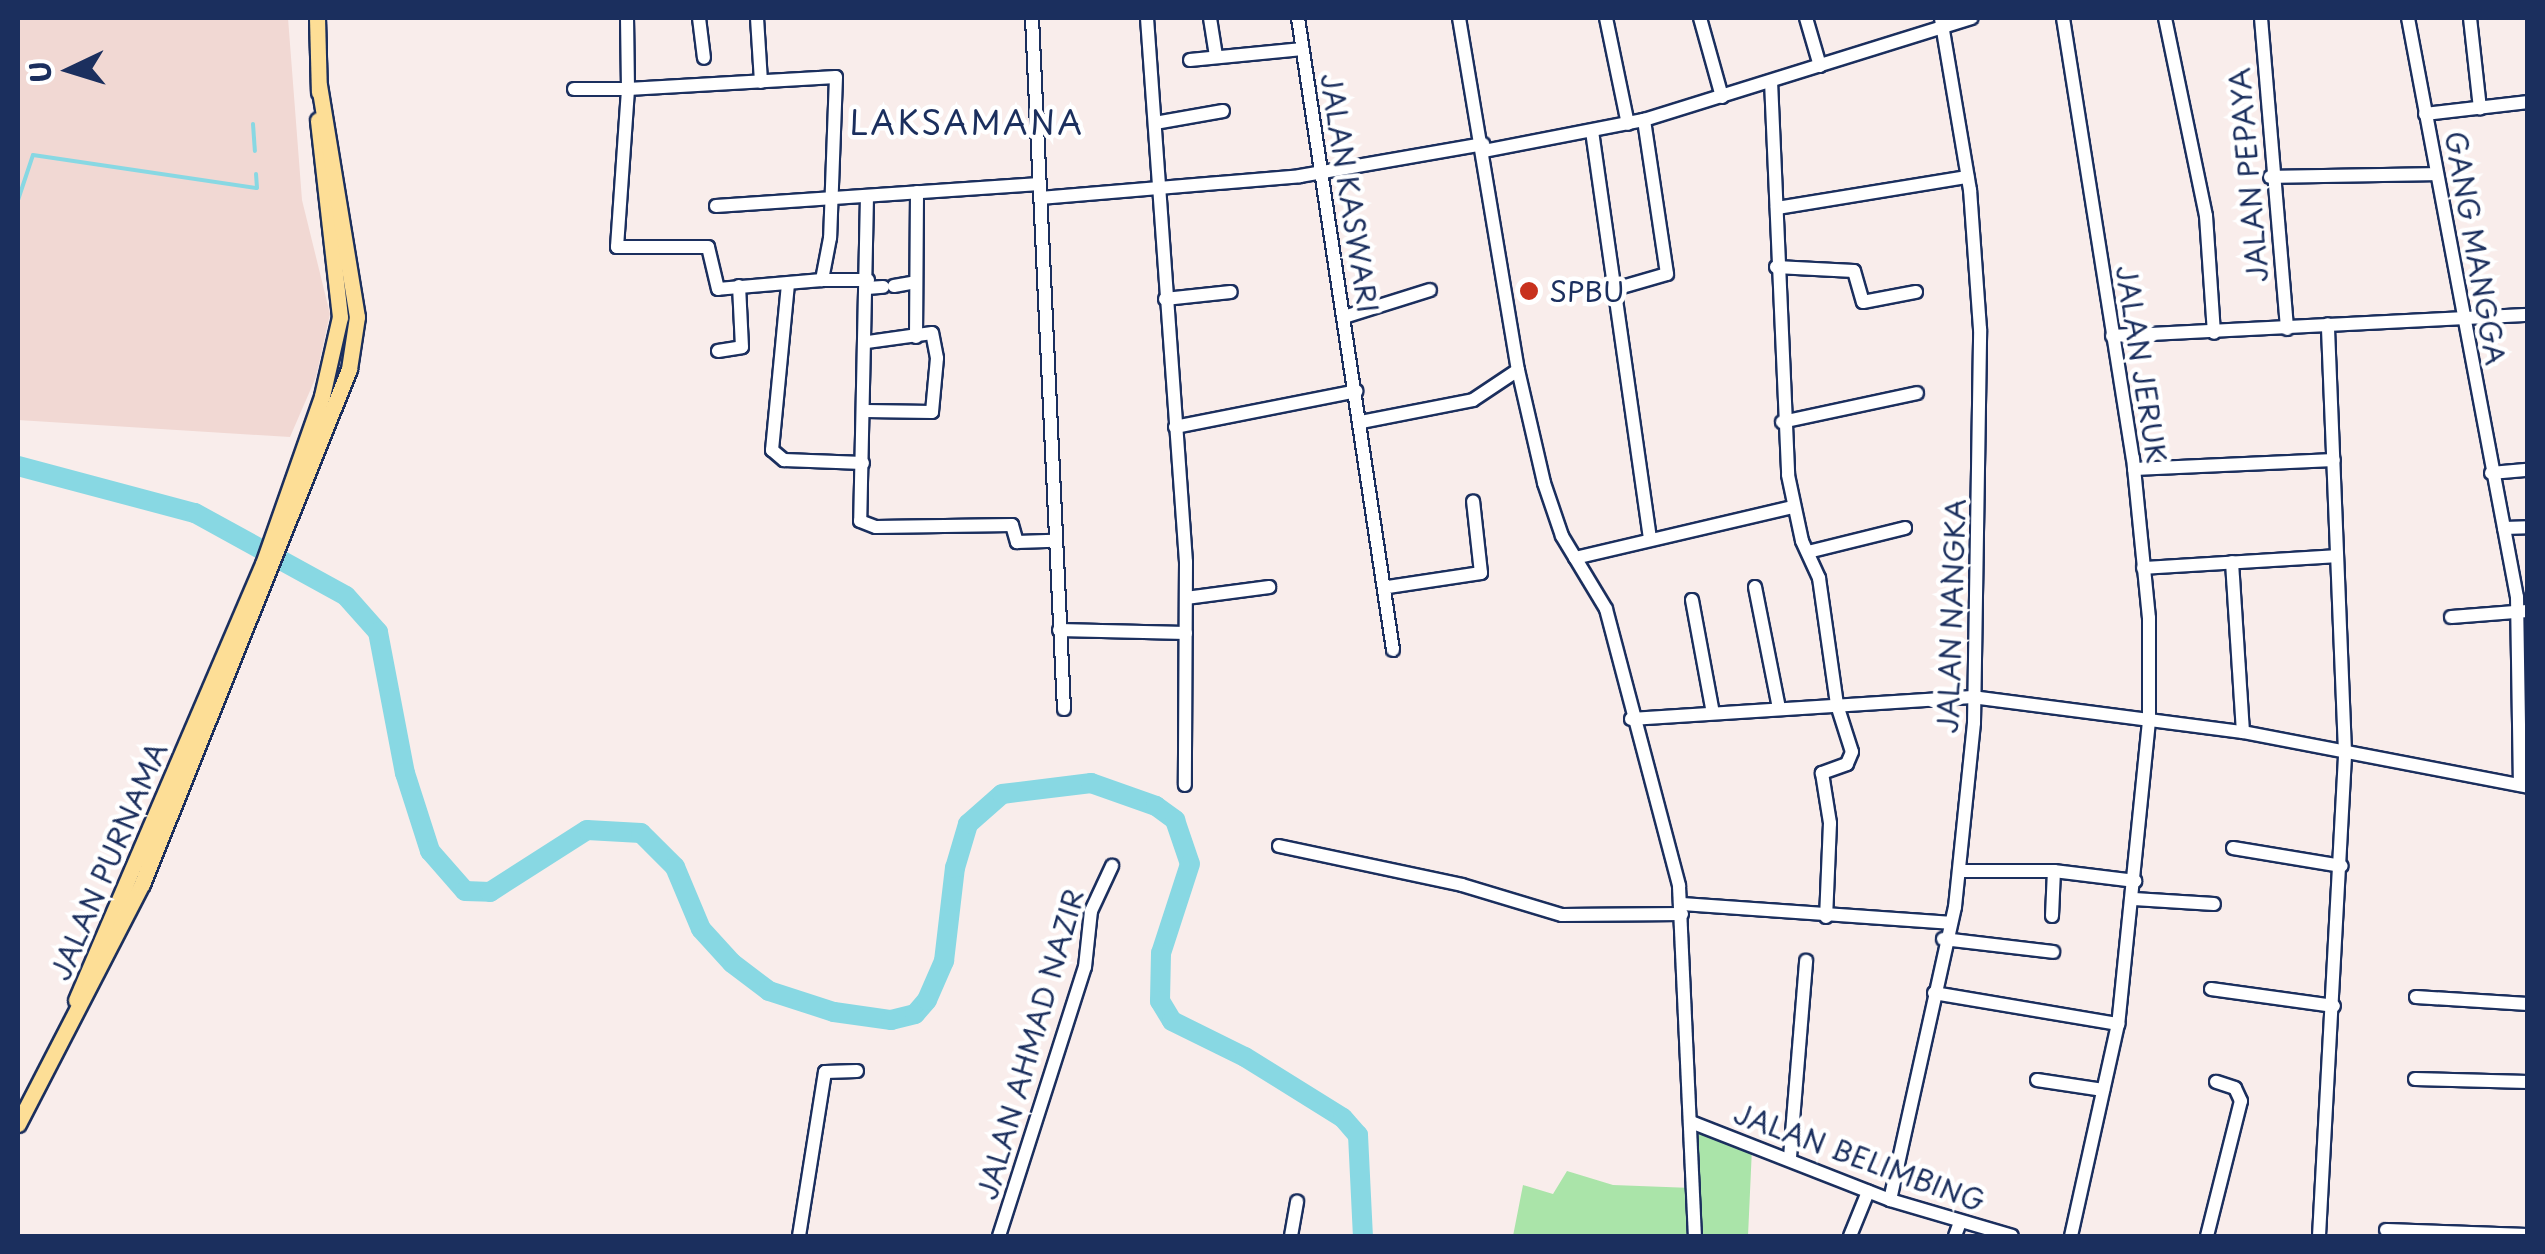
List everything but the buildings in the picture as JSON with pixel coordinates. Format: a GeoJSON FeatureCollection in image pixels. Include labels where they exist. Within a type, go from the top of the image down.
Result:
{"type":"FeatureCollection","features":[{"type":"Feature","properties":{"kind":"main road"},"geometry":{"type":"LineString","coordinates":[[200,722],[263,564],[332,361],[340,318],[319,159],[317,18]]}},
{"type":"Feature","properties":{"kind":"main road"},"geometry":{"type":"LineString","coordinates":[[200,722],[349,368],[357,317],[320,86]]}},
{"type":"Feature","properties":{"kind":"main road","name":"JALAN PURNAMA"},"geometry":{"type":"LineString","coordinates":[[18,1124],[69,1022],[121,932],[200,722]]}},
{"type":"Feature","properties":{"kind":"street"},"geometry":{"type":"LineString","coordinates":[[627,18],[628,89],[617,248],[708,247],[715,257],[714,286],[822,280],[888,286],[916,282]]}},
{"type":"Feature","properties":{"kind":"street"},"geometry":{"type":"LineString","coordinates":[[699,18],[704,58]]}},
{"type":"Feature","properties":{"kind":"street"},"geometry":{"type":"LineString","coordinates":[[757,18],[761,82]]}},
{"type":"Feature","properties":{"kind":"street"},"geometry":{"type":"LineString","coordinates":[[1032,18],[1064,709]]}},
{"type":"Feature","properties":{"kind":"street"},"geometry":{"type":"LineString","coordinates":[[1147,18],[1186,598],[1185,785]]}},
{"type":"Feature","properties":{"kind":"street"},"geometry":{"type":"LineString","coordinates":[[1210,18],[1216,56]]}},
{"type":"Feature","properties":{"kind":"street","name":"JALAN KASWARI"},"geometry":{"type":"LineString","coordinates":[[1298,18],[1388,586],[1393,650]]}},
{"type":"Feature","properties":{"kind":"street"},"geometry":{"type":"LineString","coordinates":[[1459,18],[1484,148],[1518,370],[1551,508],[1606,609],[1682,909],[1695,1236]]}},
{"type":"Feature","properties":{"kind":"street"},"geometry":{"type":"LineString","coordinates":[[1606,18],[1628,124]]}},
{"type":"Feature","properties":{"kind":"street"},"geometry":{"type":"LineString","coordinates":[[1700,18],[1722,97]]}},
{"type":"Feature","properties":{"kind":"street"},"geometry":{"type":"LineString","coordinates":[[1806,18],[1820,66]]}},
{"type":"Feature","properties":{"kind":"street"},"geometry":{"type":"LineString","coordinates":[[716,206],[918,192],[1158,189],[1320,173],[1628,124],[1820,66],[1942,22],[1972,18]]}},
{"type":"Feature","properties":{"kind":"street","name":"JALAN JERUK"},"geometry":{"type":"LineString","coordinates":[[2063,18],[2134,469],[2143,568],[2149,720],[2134,899],[2118,1024],[2071,1236]]}},
{"type":"Feature","properties":{"kind":"street"},"geometry":{"type":"LineString","coordinates":[[2165,18],[2206,216],[2214,332]]}},
{"type":"Feature","properties":{"kind":"street","name":"JALAN PEPAYA"},"geometry":{"type":"LineString","coordinates":[[2261,18],[2270,177],[2286,329]]}},
{"type":"Feature","properties":{"kind":"street","name":"GANG MANGGA"},"geometry":{"type":"LineString","coordinates":[[2408,18],[2491,472],[2523,611],[2524,786]]}},
{"type":"Feature","properties":{"kind":"street"},"geometry":{"type":"LineString","coordinates":[[2470,18],[2480,108]]}},
{"type":"Feature","properties":{"kind":"street","name":"JALAN NANGKA"},"geometry":{"type":"LineString","coordinates":[[1890,1200],[1959,871],[1972,697],[1980,329],[1968,177],[1942,22]]}},
{"type":"Feature","properties":{"kind":"street"},"geometry":{"type":"LineString","coordinates":[[1190,60],[1302,50]]}},
{"type":"Feature","properties":{"kind":"street"},"geometry":{"type":"LineString","coordinates":[[574,88],[628,89],[836,77],[832,200],[822,280]]}},
{"type":"Feature","properties":{"kind":"street"},"geometry":{"type":"LineString","coordinates":[[1771,81],[1782,422],[1792,508],[1819,578],[1837,704],[1852,758],[1822,773],[1830,822],[1826,918]]}},
{"type":"Feature","properties":{"kind":"street"},"geometry":{"type":"LineString","coordinates":[[2426,114],[2528,102]]}},
{"type":"Feature","properties":{"kind":"street"},"geometry":{"type":"LineString","coordinates":[[1155,123],[1223,111]]}},
{"type":"Feature","properties":{"kind":"street"},"geometry":{"type":"LineString","coordinates":[[1614,289],[1666,274],[1644,120]]}},
{"type":"Feature","properties":{"kind":"street"},"geometry":{"type":"LineString","coordinates":[[1592,131],[1650,537]]}},
{"type":"Feature","properties":{"kind":"street"},"geometry":{"type":"LineString","coordinates":[[2270,177],[2436,174]]}},
{"type":"Feature","properties":{"kind":"street"},"geometry":{"type":"LineString","coordinates":[[1777,208],[1968,177]]}},
{"type":"Feature","properties":{"kind":"street"},"geometry":{"type":"LineString","coordinates":[[916,337],[918,192]]}},
{"type":"Feature","properties":{"kind":"street"},"geometry":{"type":"LineString","coordinates":[[868,196],[866,411],[858,513],[864,524],[1012,525],[1017,542],[1054,541]]}},
{"type":"Feature","properties":{"kind":"street"},"geometry":{"type":"LineString","coordinates":[[1776,266],[1854,271],[1863,302],[1916,292]]}},
{"type":"Feature","properties":{"kind":"street"},"geometry":{"type":"LineString","coordinates":[[788,284],[772,450],[784,460],[863,464]]}},
{"type":"Feature","properties":{"kind":"street"},"geometry":{"type":"LineString","coordinates":[[718,351],[742,346],[738,286]]}},
{"type":"Feature","properties":{"kind":"street"},"geometry":{"type":"LineString","coordinates":[[1344,317],[1430,290]]}},
{"type":"Feature","properties":{"kind":"street"},"geometry":{"type":"LineString","coordinates":[[1165,299],[1231,292]]}},
{"type":"Feature","properties":{"kind":"street"},"geometry":{"type":"LineString","coordinates":[[2112,336],[2528,315]]}},
{"type":"Feature","properties":{"kind":"street"},"geometry":{"type":"LineString","coordinates":[[2319,1236],[2342,866],[2345,752],[2328,324]]}},
{"type":"Feature","properties":{"kind":"street"},"geometry":{"type":"LineString","coordinates":[[866,411],[934,410],[936,335],[867,342]]}},
{"type":"Feature","properties":{"kind":"street"},"geometry":{"type":"LineString","coordinates":[[1360,422],[1473,400],[1518,370]]}},
{"type":"Feature","properties":{"kind":"street"},"geometry":{"type":"LineString","coordinates":[[1175,427],[1356,390]]}},
{"type":"Feature","properties":{"kind":"street"},"geometry":{"type":"LineString","coordinates":[[1782,422],[1917,392]]}},
{"type":"Feature","properties":{"kind":"street"},"geometry":{"type":"LineString","coordinates":[[2134,469],[2334,460]]}},
{"type":"Feature","properties":{"kind":"street"},"geometry":{"type":"LineString","coordinates":[[2491,472],[2528,470]]}},
{"type":"Feature","properties":{"kind":"street"},"geometry":{"type":"LineString","coordinates":[[1388,586],[1481,573],[1473,501]]}},
{"type":"Feature","properties":{"kind":"street"},"geometry":{"type":"LineString","coordinates":[[1576,558],[1650,537],[1792,508]]}},
{"type":"Feature","properties":{"kind":"street"},"geometry":{"type":"LineString","coordinates":[[2504,528],[2528,527]]}},
{"type":"Feature","properties":{"kind":"street"},"geometry":{"type":"LineString","coordinates":[[1808,552],[1906,528]]}},
{"type":"Feature","properties":{"kind":"street"},"geometry":{"type":"LineString","coordinates":[[2143,568],[2337,556]]}},
{"type":"Feature","properties":{"kind":"street"},"geometry":{"type":"LineString","coordinates":[[2232,562],[2243,732]]}},
{"type":"Feature","properties":{"kind":"street"},"geometry":{"type":"LineString","coordinates":[[1186,598],[1268,587]]}},
{"type":"Feature","properties":{"kind":"street"},"geometry":{"type":"LineString","coordinates":[[1755,587],[1779,708]]}},
{"type":"Feature","properties":{"kind":"street"},"geometry":{"type":"LineString","coordinates":[[1692,600],[1713,712]]}},
{"type":"Feature","properties":{"kind":"street"},"geometry":{"type":"LineString","coordinates":[[2451,617],[2523,611]]}},
{"type":"Feature","properties":{"kind":"street"},"geometry":{"type":"LineString","coordinates":[[1058,630],[1186,633]]}},
{"type":"Feature","properties":{"kind":"street"},"geometry":{"type":"LineString","coordinates":[[1631,719],[1972,697],[2243,732],[2524,786]]}},
{"type":"Feature","properties":{"kind":"street"},"geometry":{"type":"LineString","coordinates":[[1280,846],[1462,885],[1562,915],[1682,909],[1950,922]]}},
{"type":"Feature","properties":{"kind":"street"},"geometry":{"type":"LineString","coordinates":[[2233,848],[2342,866]]}},
{"type":"Feature","properties":{"kind":"street","name":"JALAN AHMAD NAZIR"},"geometry":{"type":"LineString","coordinates":[[998,1236],[1085,967],[1091,911],[1112,866]]}},
{"type":"Feature","properties":{"kind":"street"},"geometry":{"type":"LineString","coordinates":[[1959,871],[2054,871],[2134,881]]}},
{"type":"Feature","properties":{"kind":"street"},"geometry":{"type":"LineString","coordinates":[[2052,916],[2054,871]]}},
{"type":"Feature","properties":{"kind":"street"},"geometry":{"type":"LineString","coordinates":[[2134,899],[2214,904]]}},
{"type":"Feature","properties":{"kind":"street"},"geometry":{"type":"LineString","coordinates":[[1943,939],[2053,952]]}},
{"type":"Feature","properties":{"kind":"street"},"geometry":{"type":"LineString","coordinates":[[1790,1157],[1806,961]]}},
{"type":"Feature","properties":{"kind":"street"},"geometry":{"type":"LineString","coordinates":[[2212,989],[2334,1006]]}},
{"type":"Feature","properties":{"kind":"street"},"geometry":{"type":"LineString","coordinates":[[1934,992],[2118,1024]]}},
{"type":"Feature","properties":{"kind":"street"},"geometry":{"type":"LineString","coordinates":[[2416,997],[2528,1004]]}},
{"type":"Feature","properties":{"kind":"street"},"geometry":{"type":"LineString","coordinates":[[799,1236],[825,1072],[857,1071]]}},
{"type":"Feature","properties":{"kind":"street"},"geometry":{"type":"LineString","coordinates":[[2415,1079],[2528,1082]]}},
{"type":"Feature","properties":{"kind":"street"},"geometry":{"type":"LineString","coordinates":[[2038,1080],[2103,1090]]}},
{"type":"Feature","properties":{"kind":"street"},"geometry":{"type":"LineString","coordinates":[[2207,1236],[2241,1101],[2232,1086],[2216,1082]]}},
{"type":"Feature","properties":{"kind":"street","name":"JALAN BELIMBING"},"geometry":{"type":"LineString","coordinates":[[1691,1122],[1790,1157],[1890,1200],[2005,1235]]}},
{"type":"Feature","properties":{"kind":"street"},"geometry":{"type":"LineString","coordinates":[[1850,1236],[1868,1192]]}},
{"type":"Feature","properties":{"kind":"street"},"geometry":{"type":"LineString","coordinates":[[1291,1236],[1297,1202]]}},
{"type":"Feature","properties":{"kind":"street"},"geometry":{"type":"LineString","coordinates":[[1955,1236],[1960,1222]]}},
{"type":"Feature","properties":{"kind":"street"},"geometry":{"type":"LineString","coordinates":[[2386,1230],[2528,1235]]}},
{"type":"Feature","properties":{"kind":"shaded area"},"geometry":{"type":"Polygon","coordinates":[[[18,18],[288,18],[302,200],[330,314],[316,377],[290,437],[18,420],[18,18]]]}},
{"type":"Feature","properties":{"kind":"green space"},"geometry":{"type":"Polygon","coordinates":[[[1691,1129],[1752,1148],[1748,1236],[1513,1236],[1523,1185],[1553,1194],[1567,1171],[1613,1185],[1692,1188],[1691,1129]]]}},
{"type":"Feature","properties":{"kind":"waterway"},"geometry":{"type":"LineString","coordinates":[[253,124],[255,151]]}},
{"type":"Feature","properties":{"kind":"waterway"},"geometry":{"type":"LineString","coordinates":[[18,200],[33,155],[257,188],[256,174]]}},
{"type":"Feature","properties":{"kind":"waterway"},"geometry":{"type":"LineString","coordinates":[[18,466],[195,513],[346,596],[378,632],[405,773],[430,851],[465,891],[490,892],[587,830],[641,833],[675,867],[701,929],[732,963],[769,991],[834,1012],[891,1020],[915,1014],[927,1000],[944,961],[955,868],[968,824],[1002,794],[1091,783],[1156,806],[1175,820],[1190,864],[1161,953],[1160,1001],[1172,1021],[1245,1057],[1343,1118],[1358,1135],[1363,1236]]}},
{"type":"Feature","properties":{"kind":"place","name":"SPBU"},"geometry":{"type":"Point","coordinates":[1529,291]}},
{"type":"Feature","properties":{"kind":"district","name":"LAKSAMANA"},"geometry":{"type":"Point","coordinates":[967,122]}}]}
